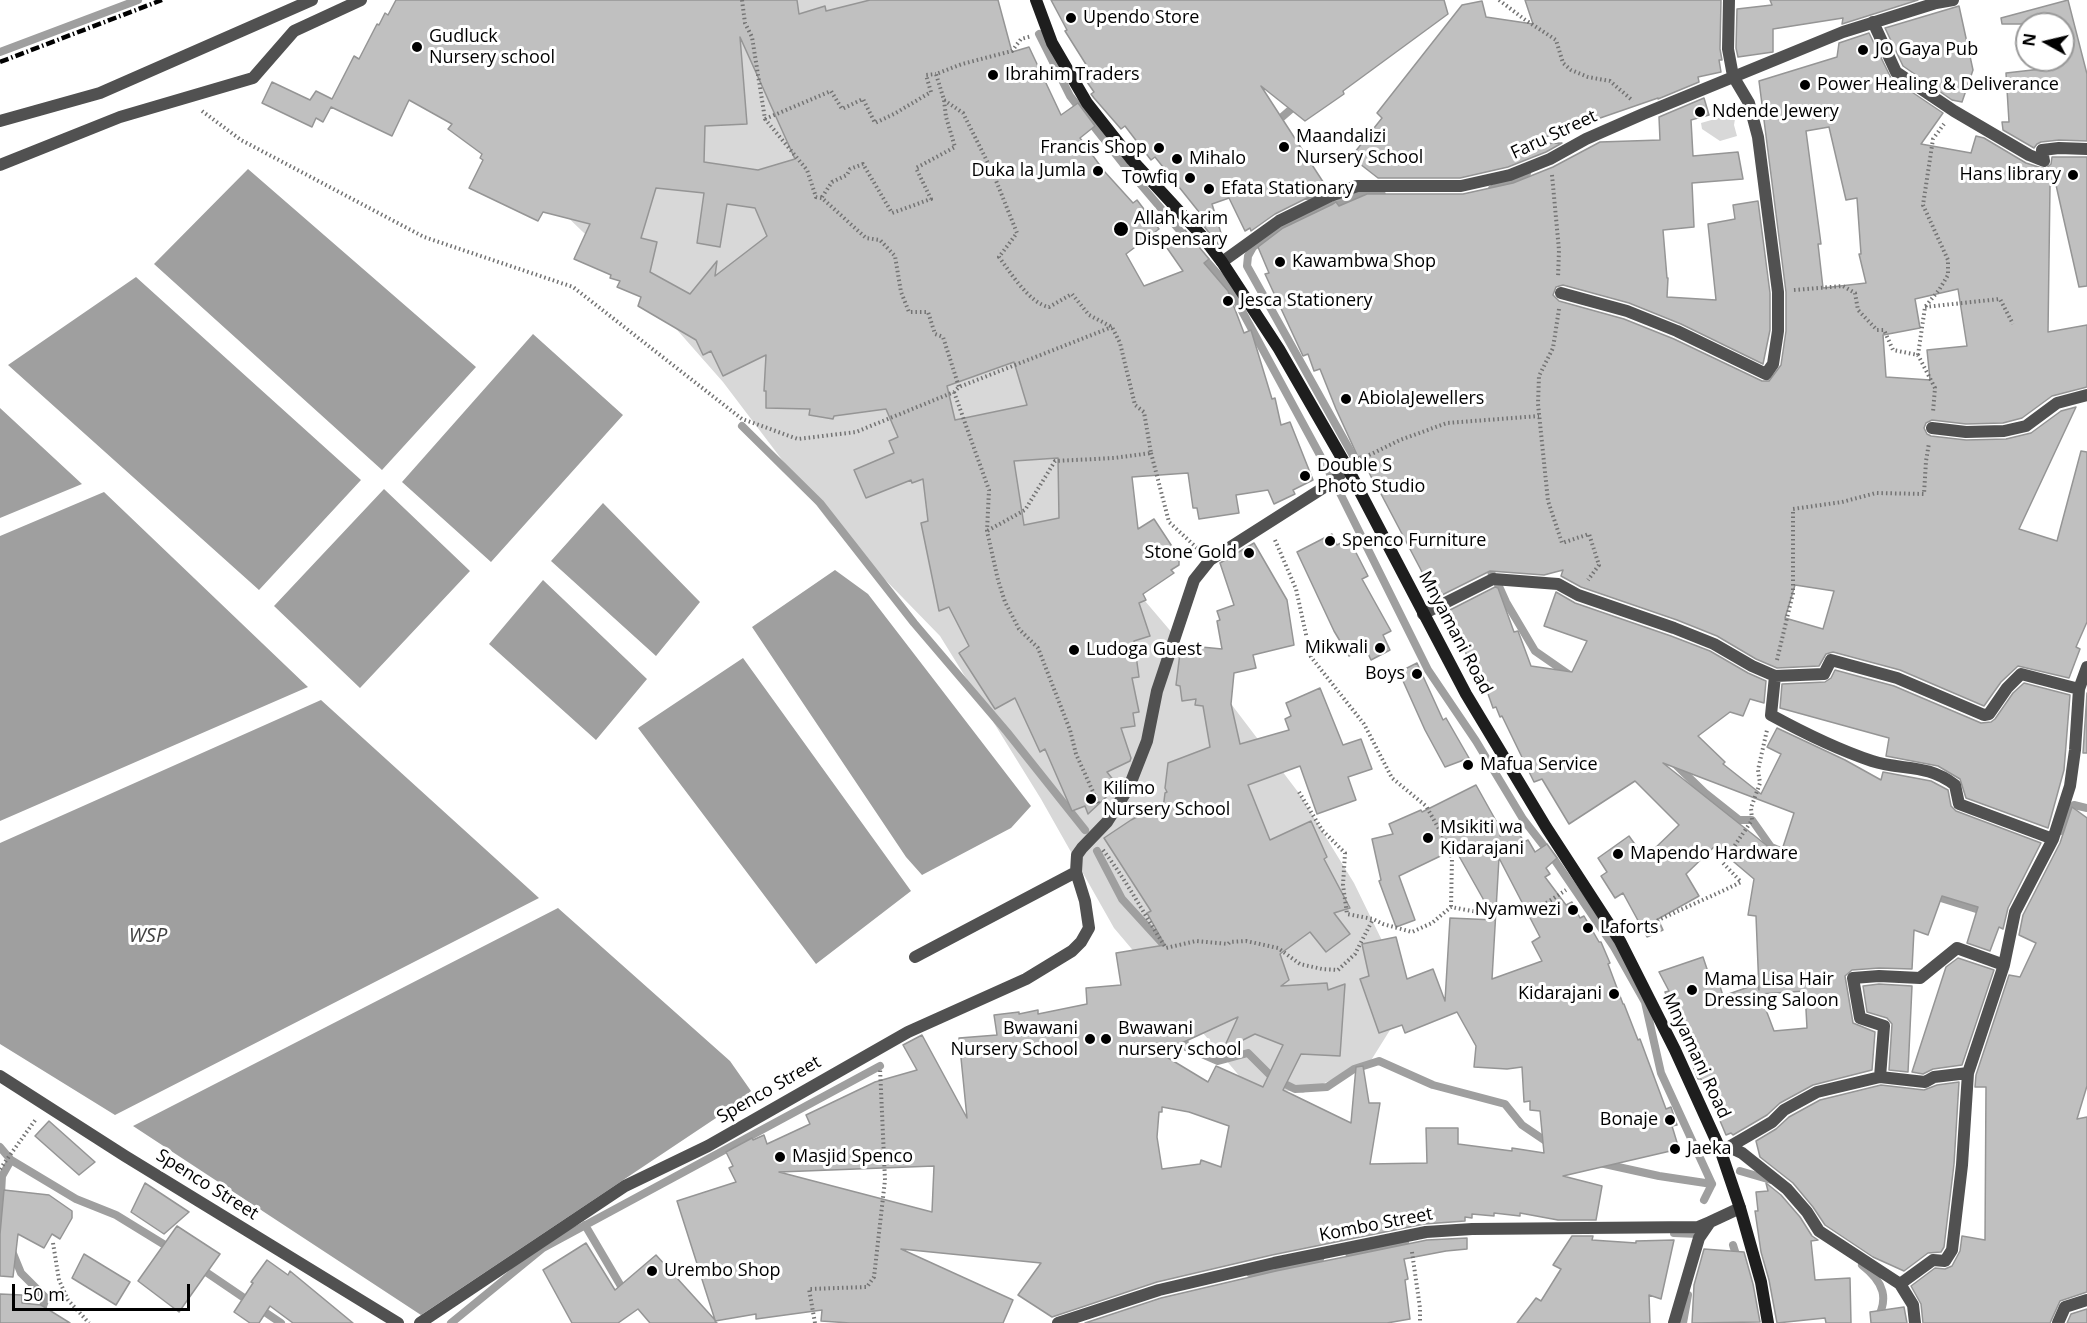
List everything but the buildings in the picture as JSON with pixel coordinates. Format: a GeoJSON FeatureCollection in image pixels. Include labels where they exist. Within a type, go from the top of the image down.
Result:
{"type":"FeatureCollection","features":[{"type":"Feature","properties":{"kind":"street"},"geometry":{"type":"LineString","coordinates":[[0,121],[100,93],[312,0]]}},
{"type":"Feature","properties":{"kind":"street"},"geometry":{"type":"LineString","coordinates":[[0,165],[120,117],[253,78],[294,31],[361,0]]}},
{"type":"Feature","properties":{"kind":"street","name":"Mnyamani Road"},"geometry":{"type":"LineString","coordinates":[[1036,0],[1047,32],[1087,103],[1132,160],[1203,237],[1279,349],[1347,467],[1466,694],[1546,827],[1620,941],[1725,1148],[1761,1282],[1768,1323]]}},
{"type":"Feature","properties":{"kind":"street"},"geometry":{"type":"LineString","coordinates":[[1561,293],[1627,311],[1677,331],[1766,374],[1773,364],[1778,331],[1778,292],[1758,137],[1749,103],[1733,76],[1728,50],[1729,0]]}},
{"type":"Feature","properties":{"kind":"street","name":"Faru Street"},"geometry":{"type":"LineString","coordinates":[[1222,262],[1279,221],[1330,196],[1357,186],[1461,186],[1510,175],[1550,159],[1586,139],[1643,114],[1843,32],[1936,3],[1953,0]]}},
{"type":"Feature","properties":{"kind":"street"},"geometry":{"type":"LineString","coordinates":[[1873,22],[1896,72],[1954,111],[2029,155],[2044,161],[2042,150],[2087,149]]}},
{"type":"Feature","properties":{"kind":"street"},"geometry":{"type":"LineString","coordinates":[[1932,428],[1966,432],[2004,431],[2026,426],[2057,403],[2087,395]]}},
{"type":"Feature","properties":{"kind":"street"},"geometry":{"type":"LineString","coordinates":[[915,957],[1076,872],[1077,855],[1107,822],[1130,787],[1147,741],[1157,691],[1194,580],[1210,560],[1335,481],[1347,467]]}},
{"type":"Feature","properties":{"kind":"street"},"geometry":{"type":"LineString","coordinates":[[1424,614],[1493,579],[1558,585],[1578,595],[1714,644],[1752,666],[1775,676],[1824,674],[1831,660],[1897,678],[1984,715],[1989,714],[2007,688],[2021,674],[2079,689]]}},
{"type":"Feature","properties":{"kind":"street"},"geometry":{"type":"LineString","coordinates":[[1900,1284],[1932,1260],[1945,1261],[1952,1250],[1962,1165],[1968,1073],[2004,965],[2015,912],[2053,839],[2070,786],[2079,689],[2087,668]]}},
{"type":"Feature","properties":{"kind":"street"},"geometry":{"type":"LineString","coordinates":[[1775,676],[1771,715],[1824,743],[1875,762],[1926,770],[1944,777],[1955,785],[1959,804],[2053,839]]}},
{"type":"Feature","properties":{"kind":"street","name":"Spenco Street"},"geometry":{"type":"LineString","coordinates":[[420,1323],[626,1186],[708,1146],[908,1032],[1026,979],[1072,951],[1082,942],[1089,928],[1085,901],[1076,872]]}},
{"type":"Feature","properties":{"kind":"street"},"geometry":{"type":"LineString","coordinates":[[1880,1077],[1884,1026],[1860,1018],[1853,978],[1879,976],[1920,978],[1957,948],[2004,965]]}},
{"type":"Feature","properties":{"kind":"street"},"geometry":{"type":"LineString","coordinates":[[1725,1148],[1772,1122],[1784,1110],[1817,1092],[1880,1077],[1925,1082],[1934,1077],[1968,1073]]}},
{"type":"Feature","properties":{"kind":"street","name":"Spenco Street"},"geometry":{"type":"LineString","coordinates":[[0,1076],[398,1323]]}},
{"type":"Feature","properties":{"kind":"street"},"geometry":{"type":"LineString","coordinates":[[1725,1148],[1742,1153],[1787,1189],[1807,1212],[1819,1231],[1900,1284],[1913,1305],[1915,1323]]}},
{"type":"Feature","properties":{"kind":"street","name":"Kombo Street"},"geometry":{"type":"LineString","coordinates":[[1058,1323],[1169,1288],[1411,1234],[1472,1228],[1698,1227],[1740,1208]]}},
{"type":"Feature","properties":{"kind":"street"},"geometry":{"type":"LineString","coordinates":[[1674,1323],[1699,1238],[1710,1222]]}},
{"type":"Feature","properties":{"kind":"street"},"geometry":{"type":"LineString","coordinates":[[2058,1323],[2065,1307],[2087,1300]]}},
{"type":"Feature","properties":{"kind":"path"},"geometry":{"type":"LineString","coordinates":[[742,0],[745,23],[752,37],[765,119],[807,170],[816,197],[822,198],[866,238],[880,240],[895,256],[901,292],[909,312],[928,312],[935,334],[943,337],[959,387]]}},
{"type":"Feature","properties":{"kind":"path"},"geometry":{"type":"LineString","coordinates":[[1499,0],[1556,40],[1563,63],[1571,70],[1588,77],[1610,81],[1632,98],[1643,114]]}},
{"type":"Feature","properties":{"kind":"path"},"geometry":{"type":"LineString","coordinates":[[765,119],[831,91],[842,109],[863,99],[875,123],[931,92],[926,75],[1012,51],[1021,39],[1047,32]]}},
{"type":"Feature","properties":{"kind":"path"},"geometry":{"type":"LineString","coordinates":[[822,198],[832,182],[847,176],[850,169],[863,164],[892,213],[931,199],[916,168],[955,147],[936,74]]}},
{"type":"Feature","properties":{"kind":"path"},"geometry":{"type":"LineString","coordinates":[[185,98],[241,140],[424,237],[573,287],[742,419],[798,439],[856,432],[954,392],[959,387],[1112,327]]}},
{"type":"Feature","properties":{"kind":"path"},"geometry":{"type":"LineString","coordinates":[[944,100],[963,113],[993,173],[1017,233],[999,257],[1040,306],[1049,307],[1072,294],[1089,315],[1112,327],[1120,343],[1135,405],[1144,412],[1150,453],[1169,522],[1210,560]]}},
{"type":"Feature","properties":{"kind":"path"},"geometry":{"type":"LineString","coordinates":[[1775,676],[1792,593],[1793,509],[1842,502],[1876,493],[1924,494],[1935,388],[1918,355],[1925,307],[1948,275],[1948,260],[1923,205],[1932,139],[1954,111]]}},
{"type":"Feature","properties":{"kind":"path"},"geometry":{"type":"LineString","coordinates":[[1550,159],[1559,250],[1556,290],[1561,293],[1553,348],[1539,376],[1539,416],[1548,501],[1562,543],[1589,534],[1599,565],[1578,595]]}},
{"type":"Feature","properties":{"kind":"path"},"geometry":{"type":"LineString","coordinates":[[1778,292],[1843,286],[1855,293],[1858,310],[1877,330],[1884,330],[1893,350],[1918,355]]}},
{"type":"Feature","properties":{"kind":"path"},"geometry":{"type":"LineString","coordinates":[[1925,307],[2000,298],[2013,324]]}},
{"type":"Feature","properties":{"kind":"path"},"geometry":{"type":"LineString","coordinates":[[954,392],[989,490],[987,531],[1005,602],[1019,629],[1038,648],[1070,730],[1076,754],[1107,822],[1101,847],[1117,868],[1166,948],[1196,941],[1228,944],[1245,941],[1278,948],[1300,964],[1338,970],[1355,954],[1373,919]]}},
{"type":"Feature","properties":{"kind":"path"},"geometry":{"type":"LineString","coordinates":[[1347,467],[1400,440],[1447,423],[1539,416]]}},
{"type":"Feature","properties":{"kind":"path"},"geometry":{"type":"LineString","coordinates":[[987,531],[1025,510],[1055,461],[1114,458],[1150,453]]}},
{"type":"Feature","properties":{"kind":"path"},"geometry":{"type":"LineString","coordinates":[[1267,522],[1296,589],[1311,657],[1364,724],[1392,778],[1426,806],[1443,836],[1452,858],[1450,907],[1432,923],[1412,932],[1373,919],[1347,914],[1343,885],[1345,853],[1322,830],[1299,792]]}},
{"type":"Feature","properties":{"kind":"path"},"geometry":{"type":"LineString","coordinates":[[1620,941],[1658,920],[1693,906],[1741,882],[1724,863],[1752,820],[1751,808],[1760,783],[1758,770],[1771,715]]}},
{"type":"Feature","properties":{"kind":"path"},"geometry":{"type":"LineString","coordinates":[[1450,907],[1470,911],[1522,914],[1542,906],[1582,880]]}},
{"type":"Feature","properties":{"kind":"path"},"geometry":{"type":"LineString","coordinates":[[815,1323],[809,1289],[867,1287],[874,1277],[885,1180],[880,1066],[871,1053]]}},
{"type":"Feature","properties":{"kind":"path"},"geometry":{"type":"LineString","coordinates":[[0,1169],[39,1115],[58,1112]]}},
{"type":"Feature","properties":{"kind":"path"},"geometry":{"type":"LineString","coordinates":[[1411,1234],[1420,1323]]}},
{"type":"Feature","properties":{"kind":"path"},"geometry":{"type":"LineString","coordinates":[[53,1243],[59,1280],[68,1300],[89,1323]]}},
{"type":"Feature","properties":{"kind":"shaded area"},"geometry":{"type":"Polygon","coordinates":[[[449,0],[887,0],[1078,501],[1145,601],[1219,688],[1298,792],[1354,883],[1410,998],[1370,1062],[1303,1093],[1247,1085],[1114,928],[1041,799],[940,636],[830,523],[723,382],[634,281],[506,158],[449,0]]]}},
{"type":"Feature","properties":{"kind":"shaded area"},"geometry":{"type":"Polygon","coordinates":[[[1736,113],[1734,125],[1737,136],[1720,141],[1702,129],[1701,123],[1736,113]]]}},
{"type":"Feature","properties":{"kind":"water"},"geometry":{"type":"Polygon","coordinates":[[[248,169],[476,367],[382,470],[154,264],[248,169]]]}},
{"type":"Feature","properties":{"kind":"water"},"geometry":{"type":"Polygon","coordinates":[[[136,277],[361,480],[259,590],[8,365],[136,277]]]}},
{"type":"Feature","properties":{"kind":"water"},"geometry":{"type":"Polygon","coordinates":[[[533,334],[623,415],[491,562],[402,482],[533,334]]]}},
{"type":"Feature","properties":{"kind":"water"},"geometry":{"type":"Polygon","coordinates":[[[0,408],[82,484],[0,518],[0,408]]]}},
{"type":"Feature","properties":{"kind":"water"},"geometry":{"type":"Polygon","coordinates":[[[384,489],[470,571],[360,688],[274,606],[384,489]]]}},
{"type":"Feature","properties":{"kind":"water"},"geometry":{"type":"Polygon","coordinates":[[[104,492],[308,687],[0,821],[0,536],[104,492]]]}},
{"type":"Feature","properties":{"kind":"water"},"geometry":{"type":"Polygon","coordinates":[[[603,503],[700,602],[656,656],[551,561],[603,503]]]}},
{"type":"Feature","properties":{"kind":"water"},"geometry":{"type":"Polygon","coordinates":[[[835,570],[868,594],[1031,806],[1011,828],[922,875],[906,857],[752,627],[835,570]]]}},
{"type":"Feature","properties":{"kind":"water"},"geometry":{"type":"Polygon","coordinates":[[[543,580],[647,679],[596,740],[489,644],[543,580]]]}},
{"type":"Feature","properties":{"kind":"water"},"geometry":{"type":"Polygon","coordinates":[[[743,658],[911,891],[816,964],[638,728],[743,658]]]}},
{"type":"Feature","properties":{"kind":"water","name":"WSP"},"geometry":{"type":"Polygon","coordinates":[[[321,700],[539,898],[115,1115],[0,1044],[0,843],[321,700]]]}},
{"type":"Feature","properties":{"kind":"water"},"geometry":{"type":"Polygon","coordinates":[[[558,908],[730,1061],[751,1091],[728,1110],[421,1315],[133,1126],[558,908]]]}},
{"type":"Feature","properties":{"kind":"waterway"},"geometry":{"type":"LineString","coordinates":[[0,52],[138,0]]}},
{"type":"Feature","properties":{"kind":"waterway"},"geometry":{"type":"LineString","coordinates":[[1039,34],[1070,96],[1187,239]]}},
{"type":"Feature","properties":{"kind":"waterway"},"geometry":{"type":"LineString","coordinates":[[1274,124],[1297,104]]}},
{"type":"Feature","properties":{"kind":"waterway"},"geometry":{"type":"LineString","coordinates":[[1492,189],[1517,180],[1527,173]]}},
{"type":"Feature","properties":{"kind":"waterway"},"geometry":{"type":"LineString","coordinates":[[1305,193],[1306,196],[1356,197],[1360,206]]}},
{"type":"Feature","properties":{"kind":"waterway"},"geometry":{"type":"LineString","coordinates":[[1356,461],[1247,266],[1248,256],[1253,247],[1284,225],[1364,193],[1382,195]]}},
{"type":"Feature","properties":{"kind":"waterway"},"geometry":{"type":"LineString","coordinates":[[1201,255],[1229,287],[1334,481],[1428,670],[1476,741],[1523,819],[1554,859],[1614,947],[1645,1002],[1661,1073],[1712,1184]]}},
{"type":"Feature","properties":{"kind":"waterway"},"geometry":{"type":"LineString","coordinates":[[742,426],[820,503],[914,623],[1007,732],[1085,830]]}},
{"type":"Feature","properties":{"kind":"waterway"},"geometry":{"type":"LineString","coordinates":[[1489,563],[1493,579],[1497,582],[1535,651],[1571,676]]}},
{"type":"Feature","properties":{"kind":"waterway"},"geometry":{"type":"LineString","coordinates":[[1675,764],[1705,793],[1739,820],[1752,820],[1771,847],[1790,855]]}},
{"type":"Feature","properties":{"kind":"waterway"},"geometry":{"type":"LineString","coordinates":[[2060,831],[2074,805],[2087,808]]}},
{"type":"Feature","properties":{"kind":"waterway"},"geometry":{"type":"LineString","coordinates":[[1097,851],[1122,899],[1164,945],[1165,953]]}},
{"type":"Feature","properties":{"kind":"waterway"},"geometry":{"type":"LineString","coordinates":[[1931,895],[1986,912]]}},
{"type":"Feature","properties":{"kind":"waterway"},"geometry":{"type":"LineString","coordinates":[[1182,1032],[1186,1047],[1218,1061],[1248,1053],[1273,1078],[1295,1089],[1327,1087],[1354,1069],[1379,1061],[1433,1085],[1505,1104],[1522,1125],[1550,1144]]}},
{"type":"Feature","properties":{"kind":"waterway"},"geometry":{"type":"LineString","coordinates":[[451,1323],[543,1248],[880,1066]]}},
{"type":"Feature","properties":{"kind":"waterway"},"geometry":{"type":"LineString","coordinates":[[0,1147],[11,1160],[76,1199],[116,1215],[173,1250]]}},
{"type":"Feature","properties":{"kind":"waterway"},"geometry":{"type":"LineString","coordinates":[[0,1212],[2,1176],[11,1160]]}},
{"type":"Feature","properties":{"kind":"waterway"},"geometry":{"type":"LineString","coordinates":[[1600,1163],[1659,1176],[1712,1184]]}},
{"type":"Feature","properties":{"kind":"waterway"},"geometry":{"type":"LineString","coordinates":[[1740,1171],[1771,1180]]}},
{"type":"Feature","properties":{"kind":"waterway"},"geometry":{"type":"LineString","coordinates":[[1704,1200],[1712,1184]]}},
{"type":"Feature","properties":{"kind":"waterway"},"geometry":{"type":"LineString","coordinates":[[0,1213],[4,1232]]}},
{"type":"Feature","properties":{"kind":"waterway"},"geometry":{"type":"LineString","coordinates":[[585,1225],[625,1293]]}},
{"type":"Feature","properties":{"kind":"waterway"},"geometry":{"type":"LineString","coordinates":[[1674,1233],[1698,1234]]}},
{"type":"Feature","properties":{"kind":"waterway"},"geometry":{"type":"LineString","coordinates":[[1349,1253],[1380,1249],[1405,1242]]}},
{"type":"Feature","properties":{"kind":"waterway"},"geometry":{"type":"LineString","coordinates":[[1733,1245],[1738,1261]]}},
{"type":"Feature","properties":{"kind":"waterway"},"geometry":{"type":"LineString","coordinates":[[12,1251],[21,1273],[46,1298],[37,1323]]}},
{"type":"Feature","properties":{"kind":"waterway"},"geometry":{"type":"LineString","coordinates":[[1250,1273],[1280,1271],[1320,1259]]}},
{"type":"Feature","properties":{"kind":"waterway"},"geometry":{"type":"LineString","coordinates":[[1862,1265],[1880,1284],[1882,1291],[1882,1306],[1875,1323]]}},
{"type":"Feature","properties":{"kind":"waterway"},"geometry":{"type":"LineString","coordinates":[[200,1268],[281,1323]]}},
{"type":"Feature","properties":{"kind":"waterway"},"geometry":{"type":"LineString","coordinates":[[1683,1323],[1688,1295]]}},
{"type":"Feature","properties":{"kind":"railway"},"geometry":{"type":"LineString","coordinates":[[0,62],[162,0]]}},
{"type":"Feature","properties":{"kind":"place","name":"Upendo Store"},"geometry":{"type":"Point","coordinates":[1071,18]}},
{"type":"Feature","properties":{"kind":"place","name":"Gudluck Nursery school"},"geometry":{"type":"Point","coordinates":[417,47]}},
{"type":"Feature","properties":{"kind":"place","name":"JO Gaya Pub"},"geometry":{"type":"Point","coordinates":[1863,50]}},
{"type":"Feature","properties":{"kind":"place","name":"Ibrahim Traders"},"geometry":{"type":"Point","coordinates":[993,75]}},
{"type":"Feature","properties":{"kind":"place","name":"Power Healing & Deliverance"},"geometry":{"type":"Point","coordinates":[1805,85]}},
{"type":"Feature","properties":{"kind":"place","name":"Ndende Jewery"},"geometry":{"type":"Point","coordinates":[1700,112]}},
{"type":"Feature","properties":{"kind":"place","name":"Maandalizi Nursery School"},"geometry":{"type":"Point","coordinates":[1284,147]}},
{"type":"Feature","properties":{"kind":"place","name":"Francis Shop"},"geometry":{"type":"Point","coordinates":[1159,148]}},
{"type":"Feature","properties":{"kind":"place","name":"Mihalo"},"geometry":{"type":"Point","coordinates":[1177,159]}},
{"type":"Feature","properties":{"kind":"place","name":"Duka la Jumla"},"geometry":{"type":"Point","coordinates":[1098,171]}},
{"type":"Feature","properties":{"kind":"place","name":"Hans library"},"geometry":{"type":"Point","coordinates":[2073,175]}},
{"type":"Feature","properties":{"kind":"place","name":"Towfiq"},"geometry":{"type":"Point","coordinates":[1190,178]}},
{"type":"Feature","properties":{"kind":"place","name":"Efata Stationary"},"geometry":{"type":"Point","coordinates":[1209,189]}},
{"type":"Feature","properties":{"kind":"place","name":"Allah karim Dispensary"},"geometry":{"type":"Point","coordinates":[1121,229]}},
{"type":"Feature","properties":{"kind":"place","name":"Kawambwa Shop"},"geometry":{"type":"Point","coordinates":[1280,262]}},
{"type":"Feature","properties":{"kind":"place","name":"Jesca Stationery"},"geometry":{"type":"Point","coordinates":[1228,301]}},
{"type":"Feature","properties":{"kind":"place","name":"AbiolaJewellers"},"geometry":{"type":"Point","coordinates":[1346,399]}},
{"type":"Feature","properties":{"kind":"place","name":"Double S Photo Studio"},"geometry":{"type":"Point","coordinates":[1305,476]}},
{"type":"Feature","properties":{"kind":"place","name":"Spenco Furniture"},"geometry":{"type":"Point","coordinates":[1330,541]}},
{"type":"Feature","properties":{"kind":"place","name":"Stone Gold"},"geometry":{"type":"Point","coordinates":[1249,553]}},
{"type":"Feature","properties":{"kind":"place","name":"Mikwali"},"geometry":{"type":"Point","coordinates":[1380,648]}},
{"type":"Feature","properties":{"kind":"place","name":"Ludoga Guest"},"geometry":{"type":"Point","coordinates":[1074,650]}},
{"type":"Feature","properties":{"kind":"place","name":"Boys"},"geometry":{"type":"Point","coordinates":[1417,674]}},
{"type":"Feature","properties":{"kind":"place","name":"Mafua Service"},"geometry":{"type":"Point","coordinates":[1468,765]}},
{"type":"Feature","properties":{"kind":"place","name":"Kilimo Nursery School"},"geometry":{"type":"Point","coordinates":[1091,799]}},
{"type":"Feature","properties":{"kind":"place","name":"Msikiti wa Kidarajani"},"geometry":{"type":"Point","coordinates":[1428,838]}},
{"type":"Feature","properties":{"kind":"place","name":"Mapendo Hardware"},"geometry":{"type":"Point","coordinates":[1618,854]}},
{"type":"Feature","properties":{"kind":"place","name":"Nyamwezi"},"geometry":{"type":"Point","coordinates":[1573,910]}},
{"type":"Feature","properties":{"kind":"place","name":"Laforts"},"geometry":{"type":"Point","coordinates":[1588,928]}},
{"type":"Feature","properties":{"kind":"place","name":"Mama Lisa Hair Dressing Saloon"},"geometry":{"type":"Point","coordinates":[1692,990]}},
{"type":"Feature","properties":{"kind":"place","name":"Kidarajani"},"geometry":{"type":"Point","coordinates":[1614,994]}},
{"type":"Feature","properties":{"kind":"place","name":"Bwawani Nursery School"},"geometry":{"type":"Point","coordinates":[1090,1039]}},
{"type":"Feature","properties":{"kind":"place","name":"Bwawani nursery school"},"geometry":{"type":"Point","coordinates":[1106,1039]}},
{"type":"Feature","properties":{"kind":"place","name":"Bonaje"},"geometry":{"type":"Point","coordinates":[1670,1120]}},
{"type":"Feature","properties":{"kind":"place","name":"Jaeka"},"geometry":{"type":"Point","coordinates":[1675,1149]}},
{"type":"Feature","properties":{"kind":"place","name":"Masjid Spenco"},"geometry":{"type":"Point","coordinates":[780,1157]}},
{"type":"Feature","properties":{"kind":"place","name":"Urembo Shop"},"geometry":{"type":"Point","coordinates":[652,1271]}}]}
